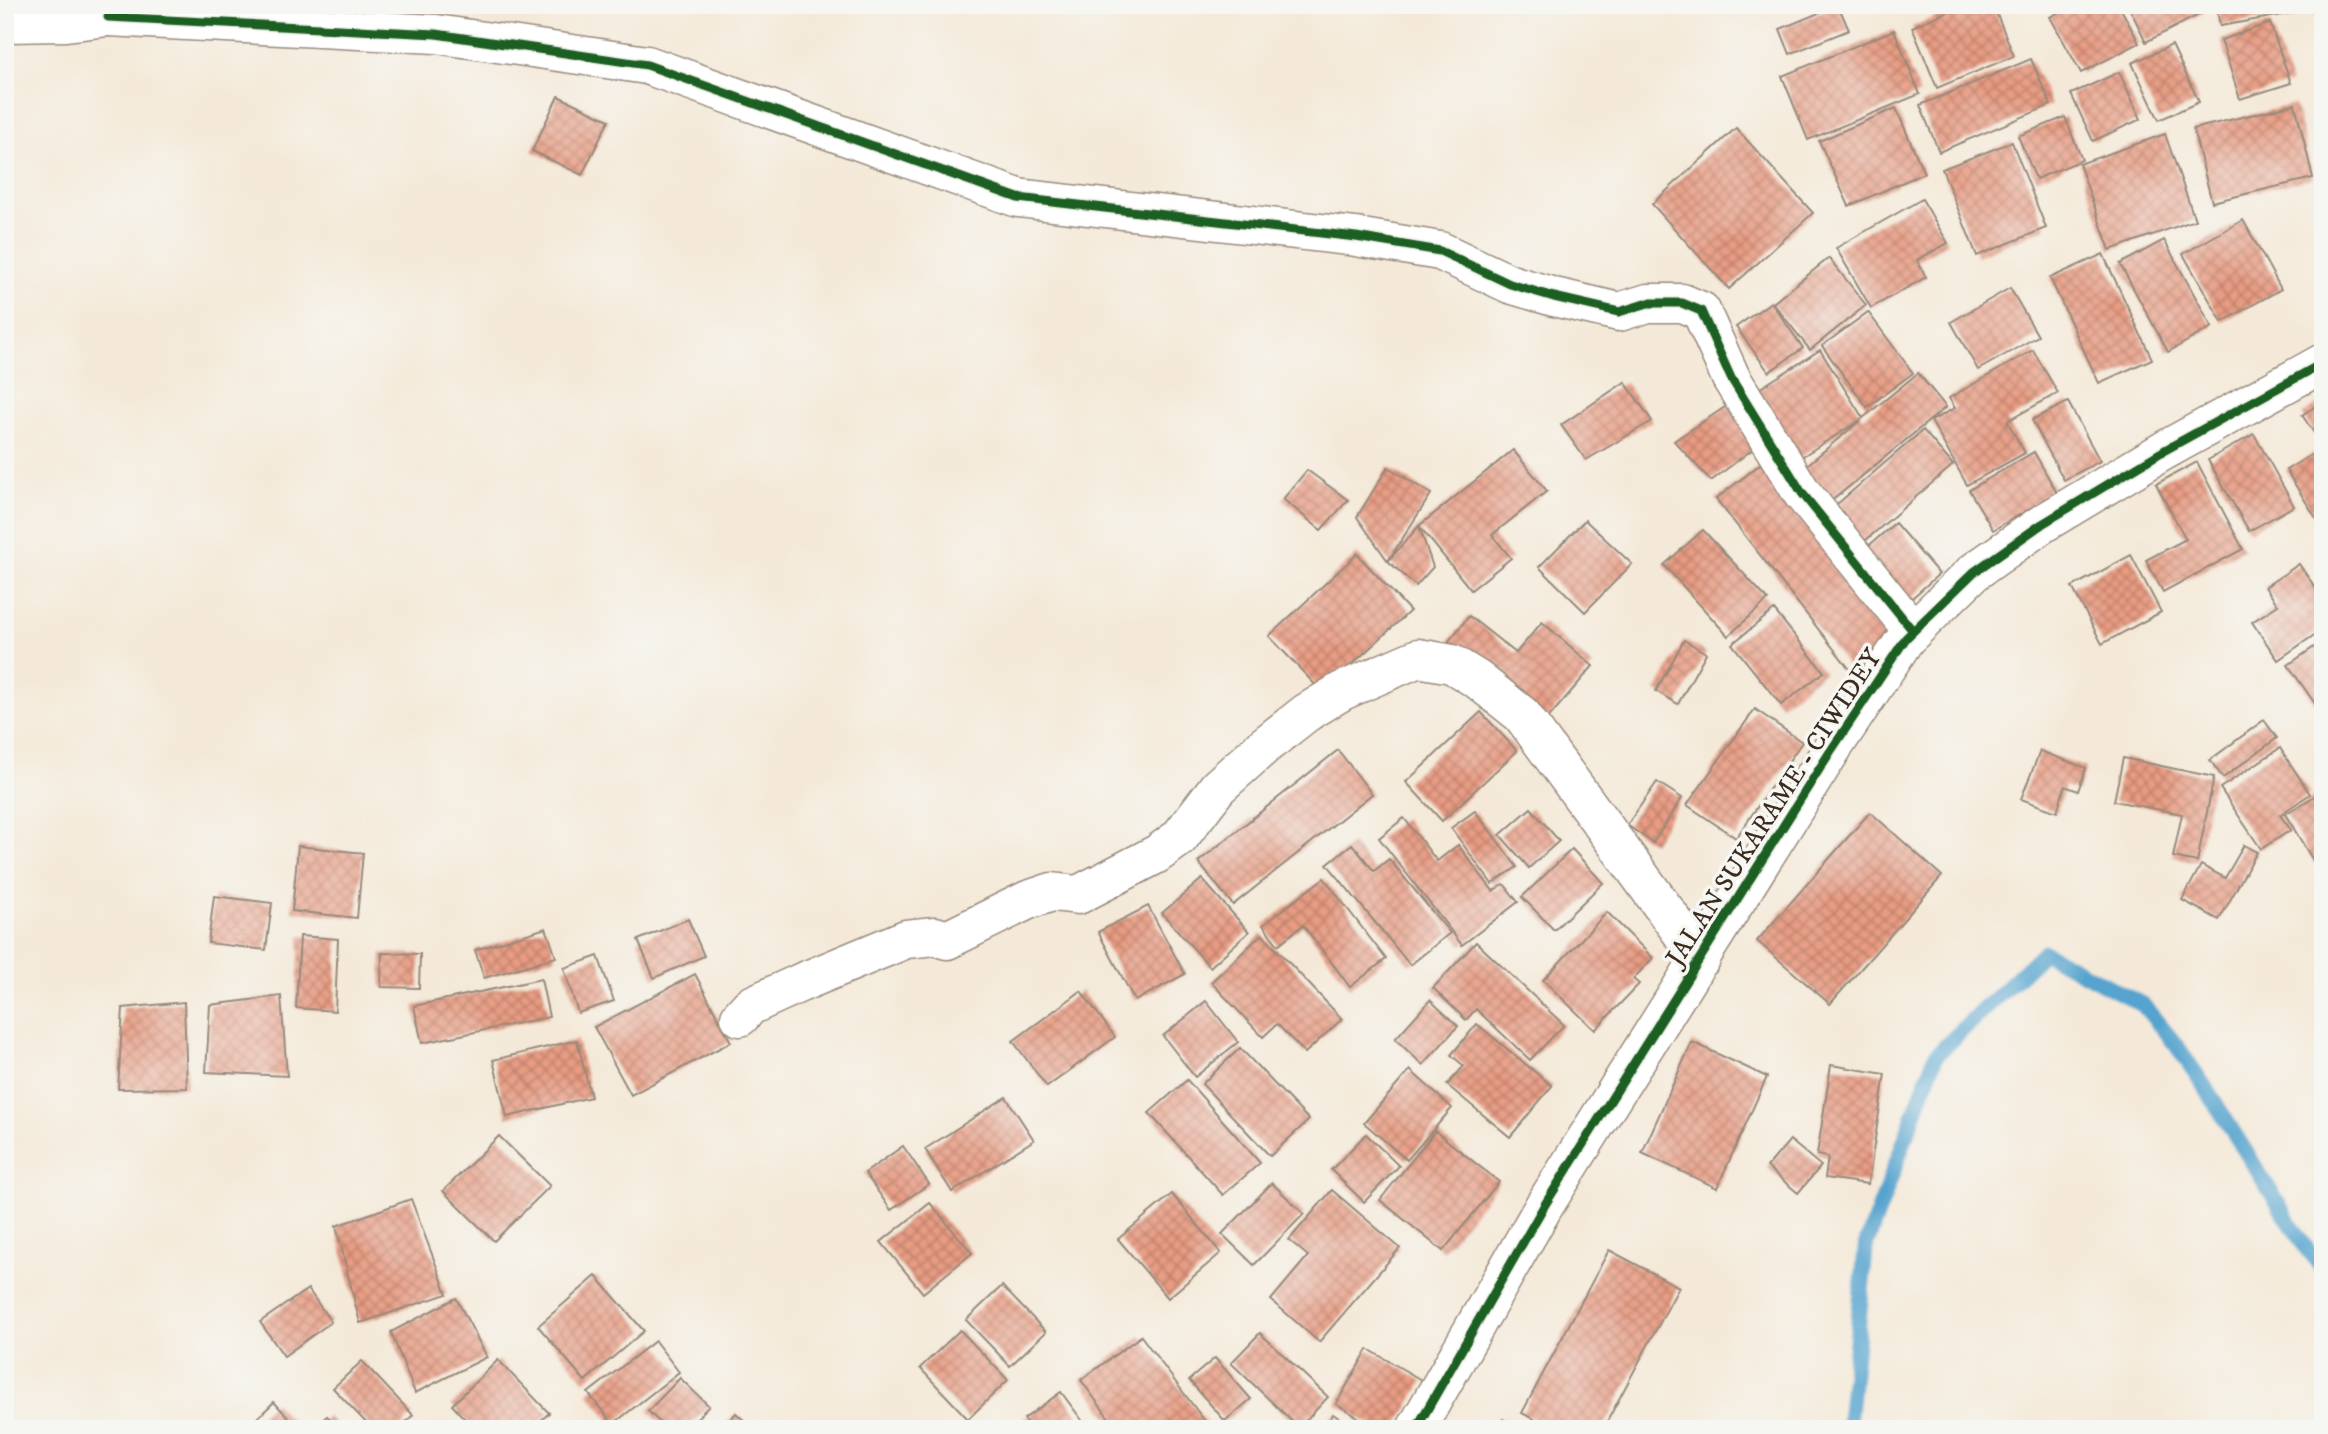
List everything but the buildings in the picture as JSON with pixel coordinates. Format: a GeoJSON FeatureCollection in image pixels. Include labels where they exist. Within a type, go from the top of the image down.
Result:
{"type":"FeatureCollection","features":[{"type":"Feature","properties":{"kind":"street"},"geometry":{"type":"LineString","coordinates":[[5,23],[66,22],[113,11],[436,34],[648,65],[1018,198],[1356,237],[1440,251],[1510,284],[1554,298],[1619,312],[1648,303],[1682,303],[1701,311],[1731,378],[1802,493],[1913,631]]}},
{"type":"Feature","properties":{"kind":"street","name":"JALAN SUKARAME - CIWIDEY"},"geometry":{"type":"LineString","coordinates":[[1416,1429],[1544,1206],[1830,752],[1913,631],[1974,572],[2042,524],[2165,450],[2323,363]]}},
{"type":"Feature","properties":{"kind":"street"},"geometry":{"type":"LineString","coordinates":[[740,1017],[750,1006],[775,994],[906,939],[935,936],[947,940],[1028,900],[1052,892],[1078,895],[1125,872],[1179,838],[1218,787],[1306,713],[1342,691],[1418,659],[1452,664],[1478,680],[1522,715],[1701,959]]}},
{"type":"Feature","properties":{"kind":"waterway"},"geometry":{"type":"LineString","coordinates":[[1848,1429],[1866,1245],[1936,1055],[2044,952],[2143,1005],[2177,1046],[2306,1248],[2323,1269]]}},
{"type":"Feature","properties":{"kind":"cycle path"},"geometry":{"type":"LineString","coordinates":[[108,17],[436,34],[647,65],[1018,198],[1356,237],[1440,251],[1510,284],[1619,312],[1648,303],[1682,303],[1701,311],[1731,378],[1802,493],[1913,631]]}},
{"type":"Feature","properties":{"kind":"cycle path"},"geometry":{"type":"LineString","coordinates":[[1416,1429],[1544,1206],[1830,752],[1906,638],[1974,572],[2042,524],[2165,450],[2323,363]]}}]}
